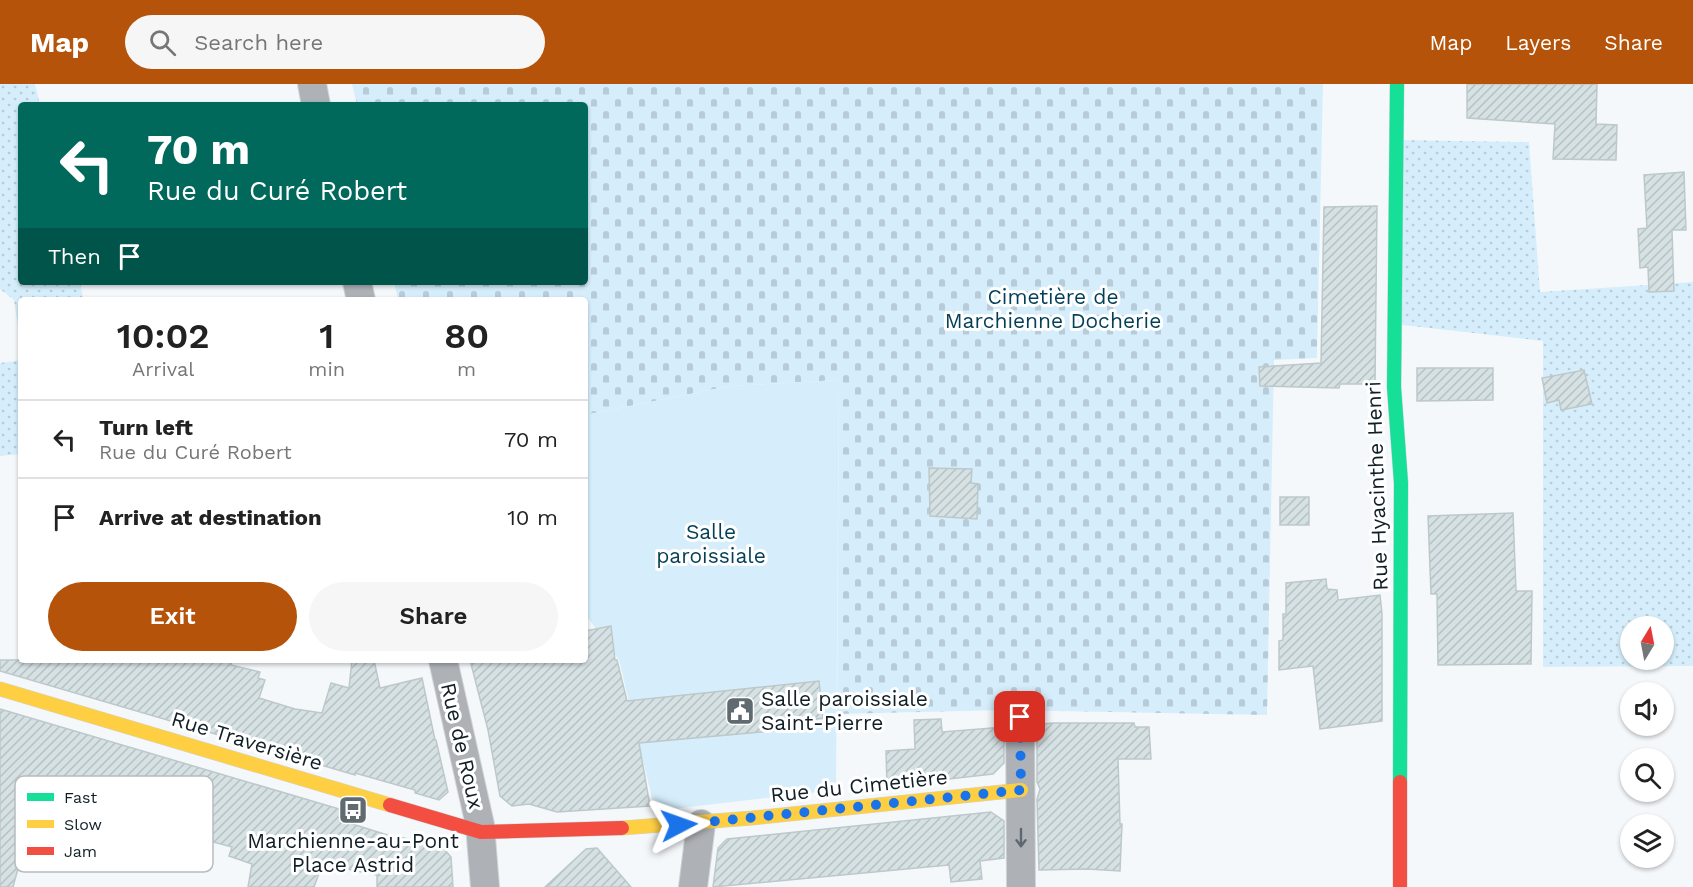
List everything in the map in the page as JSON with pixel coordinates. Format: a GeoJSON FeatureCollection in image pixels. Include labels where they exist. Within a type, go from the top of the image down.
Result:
{"type":"FeatureCollection","features":[{"type":"Feature","properties":{"kind":"street"},"geometry":{"type":"LineString","coordinates":[[312,84],[315,102]]}},
{"type":"Feature","properties":{"kind":"street","name":"Rue Hyacinthe Henri"},"geometry":{"type":"LineString","coordinates":[[1397,84],[1394,387],[1401,483],[1400,887]]}},
{"type":"Feature","properties":{"kind":"street","name":"Rue de Roux"},"geometry":{"type":"LineString","coordinates":[[444,663],[481,832],[485,887]]}},
{"type":"Feature","properties":{"kind":"street","name":"Rue Traversière"},"geometry":{"type":"LineString","coordinates":[[0,689],[481,832],[520,833],[702,824]]}},
{"type":"Feature","properties":{"kind":"street"},"geometry":{"type":"LineString","coordinates":[[1020,717],[1021,887]]}},
{"type":"Feature","properties":{"kind":"street","name":"Rue du Cimetière"},"geometry":{"type":"LineString","coordinates":[[702,824],[1021,790]]}},
{"type":"Feature","properties":{"kind":"street"},"geometry":{"type":"LineString","coordinates":[[693,887],[702,824]]}},
{"type":"Feature","properties":{"kind":"green space"},"geometry":{"type":"Polygon","coordinates":[[[0,84],[35,84],[39,102],[18,102],[18,285],[81,285],[83,297],[18,297],[18,326],[14,300],[0,289],[0,84]]]}},
{"type":"Feature","properties":{"kind":"green space","name":"Cimetière de Marchienne Docherie"},"geometry":{"type":"Polygon","coordinates":[[[352,84],[1323,84],[1317,358],[1274,360],[1267,715],[1005,710],[837,714],[839,380],[730,386],[588,414],[588,297],[397,297],[395,285],[588,285],[588,102],[356,102],[352,84]]]}},
{"type":"Feature","properties":{"kind":"green space"},"geometry":{"type":"Polygon","coordinates":[[[1396,140],[1529,142],[1540,292],[1693,282],[1693,666],[1674,666],[1674,616],[1620,616],[1620,666],[1543,667],[1543,341],[1394,324],[1396,140]]]}},
{"type":"Feature","properties":{"kind":"green space"},"geometry":{"type":"Polygon","coordinates":[[[18,360],[18,454],[0,456],[0,363],[18,360]]]}},
{"type":"Feature","properties":{"kind":"green space","name":"Salle paroissiale"},"geometry":{"type":"Polygon","coordinates":[[[839,380],[836,790],[655,811],[619,660],[588,618],[588,414],[730,386],[839,380]]]}},
{"type":"Feature","properties":{"kind":"building"},"geometry":{"type":"Polygon","coordinates":[[[1467,84],[1597,84],[1596,124],[1617,125],[1616,160],[1553,159],[1555,124],[1467,118],[1467,84]]]}},
{"type":"Feature","properties":{"kind":"building"},"geometry":{"type":"Polygon","coordinates":[[[1684,172],[1686,230],[1672,230],[1674,291],[1649,292],[1648,267],[1640,268],[1638,229],[1647,228],[1644,175],[1684,172]]]}},
{"type":"Feature","properties":{"kind":"building"},"geometry":{"type":"Polygon","coordinates":[[[1377,206],[1375,384],[1340,384],[1339,388],[1260,386],[1259,367],[1321,363],[1324,207],[1377,206]]]}},
{"type":"Feature","properties":{"kind":"building"},"geometry":{"type":"Polygon","coordinates":[[[1417,368],[1493,368],[1493,400],[1417,401],[1417,368]]]}},
{"type":"Feature","properties":{"kind":"building"},"geometry":{"type":"Polygon","coordinates":[[[1584,370],[1592,404],[1561,410],[1559,400],[1547,403],[1542,378],[1584,370]]]}},
{"type":"Feature","properties":{"kind":"building"},"geometry":{"type":"Polygon","coordinates":[[[929,468],[972,469],[971,483],[978,484],[977,519],[930,516],[929,468]]]}},
{"type":"Feature","properties":{"kind":"building"},"geometry":{"type":"Polygon","coordinates":[[[1280,497],[1309,497],[1309,525],[1280,525],[1280,497]]]}},
{"type":"Feature","properties":{"kind":"building"},"geometry":{"type":"Polygon","coordinates":[[[1513,513],[1516,591],[1532,591],[1531,664],[1438,665],[1437,594],[1431,594],[1428,516],[1513,513]]]}},
{"type":"Feature","properties":{"kind":"building"},"geometry":{"type":"Polygon","coordinates":[[[1326,579],[1327,589],[1337,590],[1338,600],[1380,595],[1382,721],[1320,729],[1313,666],[1279,670],[1279,641],[1283,640],[1283,614],[1286,614],[1286,583],[1326,579]]]}},
{"type":"Feature","properties":{"kind":"building"},"geometry":{"type":"Polygon","coordinates":[[[611,626],[615,660],[617,660],[627,701],[819,681],[823,718],[816,719],[816,727],[639,743],[650,806],[557,812],[529,804],[512,806],[500,796],[488,730],[471,663],[588,663],[588,630],[611,626]]]}},
{"type":"Feature","properties":{"kind":"building"},"geometry":{"type":"Polygon","coordinates":[[[0,660],[18,660],[18,663],[231,663],[231,665],[260,672],[258,678],[265,680],[259,698],[295,709],[322,713],[331,683],[349,688],[352,663],[375,663],[380,688],[422,678],[448,792],[439,800],[415,793],[415,790],[355,773],[355,775],[0,671],[0,660]]]}},
{"type":"Feature","properties":{"kind":"building"},"geometry":{"type":"Polygon","coordinates":[[[0,709],[346,811],[343,821],[400,839],[400,837],[444,849],[451,857],[453,887],[377,887],[377,875],[332,866],[331,869],[321,868],[314,887],[248,887],[252,864],[229,856],[232,847],[213,842],[213,776],[15,776],[15,872],[17,872],[13,887],[0,887],[0,709]]]}},
{"type":"Feature","properties":{"kind":"building"},"geometry":{"type":"Polygon","coordinates":[[[941,719],[942,732],[1004,727],[1004,763],[993,774],[887,786],[886,751],[915,749],[914,720],[941,719]]]}},
{"type":"Feature","properties":{"kind":"building"},"geometry":{"type":"Polygon","coordinates":[[[1134,723],[1135,727],[1149,727],[1151,759],[1118,759],[1120,824],[1122,824],[1120,871],[1039,870],[1037,799],[1040,789],[1037,782],[1037,725],[1134,723]]]}},
{"type":"Feature","properties":{"kind":"building"},"geometry":{"type":"Polygon","coordinates":[[[991,812],[1004,821],[1004,858],[980,861],[982,879],[951,882],[949,865],[713,887],[718,848],[727,839],[991,812]]]}},
{"type":"Feature","properties":{"kind":"building"},"geometry":{"type":"Polygon","coordinates":[[[597,848],[631,887],[545,887],[586,849],[597,848]]]}},
{"type":"Feature","properties":{"kind":"traffic: fast"},"geometry":{"type":"LineString","coordinates":[[1397,84],[1394,387],[1401,483],[1400,782]]}},
{"type":"Feature","properties":{"kind":"traffic: slow"},"geometry":{"type":"LineString","coordinates":[[0,689],[390,805]]}},
{"type":"Feature","properties":{"kind":"traffic: slow"},"geometry":{"type":"LineString","coordinates":[[622,828],[752,818],[1021,790]]}},
{"type":"Feature","properties":{"kind":"traffic: jam"},"geometry":{"type":"LineString","coordinates":[[1400,782],[1400,887]]}},
{"type":"Feature","properties":{"kind":"traffic: jam"},"geometry":{"type":"LineString","coordinates":[[390,805],[481,832],[622,828]]}},
{"type":"Feature","properties":{"kind":"place","name":"Salle paroissiale Saint-Pierre"},"geometry":{"type":"Point","coordinates":[740,711]}},
{"type":"Feature","properties":{"kind":"place","name":"Marchienne-au-Pont Place Astrid"},"geometry":{"type":"Point","coordinates":[353,810]}},
{"type":"Feature","properties":{"kind":"route"},"geometry":{"type":"LineString","coordinates":[[679,825],[1021,790],[1020,717]]}}]}
